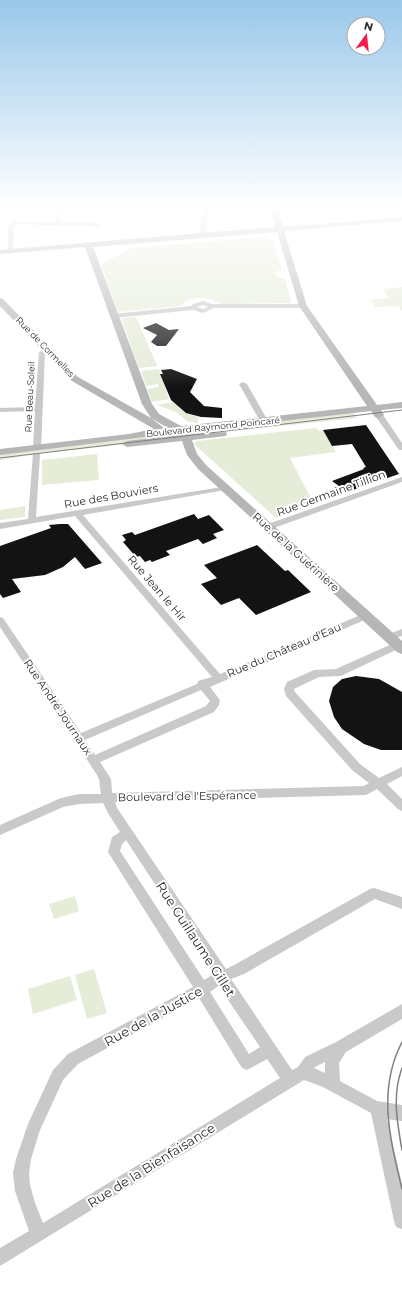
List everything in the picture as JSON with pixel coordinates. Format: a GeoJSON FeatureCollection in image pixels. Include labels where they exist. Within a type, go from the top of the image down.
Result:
{"type":"FeatureCollection","features":[{"type":"Feature","properties":{"kind":"street"},"geometry":{"type":"LineString","coordinates":[[95,265],[148,408],[155,416],[180,430]]}},
{"type":"Feature","properties":{"kind":"street"},"geometry":{"type":"LineString","coordinates":[[291,265],[303,306],[402,448]]}},
{"type":"Feature","properties":{"kind":"street","name":"Rue de Cormelles"},"geometry":{"type":"LineString","coordinates":[[0,301],[75,379],[134,412],[163,432],[172,441]]}},
{"type":"Feature","properties":{"kind":"street"},"geometry":{"type":"LineString","coordinates":[[113,316],[193,308],[194,306],[200,304],[211,306],[303,306]]}},
{"type":"Feature","properties":{"kind":"street","name":"Rue Beau-Soleil"},"geometry":{"type":"LineString","coordinates":[[32,521],[42,352],[48,350]]}},
{"type":"Feature","properties":{"kind":"street"},"geometry":{"type":"LineString","coordinates":[[243,384],[264,421]]}},
{"type":"Feature","properties":{"kind":"street","name":"Boulevard Raymond Poincaré"},"geometry":{"type":"LineString","coordinates":[[0,452],[37,452],[172,441],[377,412],[402,405]]}},
{"type":"Feature","properties":{"kind":"street"},"geometry":{"type":"LineString","coordinates":[[134,412],[144,413],[148,408]]}},
{"type":"Feature","properties":{"kind":"street"},"geometry":{"type":"LineString","coordinates":[[0,410],[39,409]]}},
{"type":"Feature","properties":{"kind":"street","name":"Boulevard Raymond Poincaré"},"geometry":{"type":"LineString","coordinates":[[0,461],[37,452],[180,430],[264,421],[377,412],[402,414]]}},
{"type":"Feature","properties":{"kind":"street","name":"Rue de la Guérinière"},"geometry":{"type":"LineString","coordinates":[[180,430],[186,439],[192,455]]}},
{"type":"Feature","properties":{"kind":"street","name":"Rue de la Guérinière"},"geometry":{"type":"LineString","coordinates":[[172,441],[192,455],[202,467],[397,644]]}},
{"type":"Feature","properties":{"kind":"street","name":"Rue Germaine Tillion"},"geometry":{"type":"LineString","coordinates":[[268,527],[402,479]]}},
{"type":"Feature","properties":{"kind":"street","name":"Rue des Bouviers"},"geometry":{"type":"LineString","coordinates":[[0,526],[225,488]]}},
{"type":"Feature","properties":{"kind":"street","name":"Rue Jean le Hir"},"geometry":{"type":"LineString","coordinates":[[77,513],[218,678]]}},
{"type":"Feature","properties":{"kind":"street","name":"Rue du Château d'Eau"},"geometry":{"type":"LineString","coordinates":[[79,738],[202,684],[366,616]]}},
{"type":"Feature","properties":{"kind":"street","name":"Rue André Journaux"},"geometry":{"type":"LineString","coordinates":[[0,620],[94,760],[105,779],[107,797]]}},
{"type":"Feature","properties":{"kind":"street"},"geometry":{"type":"LineString","coordinates":[[402,632],[397,644],[338,673],[318,672],[291,685],[289,689],[290,693],[356,767],[378,783],[402,806]]}},
{"type":"Feature","properties":{"kind":"street"},"geometry":{"type":"LineString","coordinates":[[94,760],[210,709],[214,705],[215,700],[202,684]]}},
{"type":"Feature","properties":{"kind":"street","name":"Boulevard de l'Espérance"},"geometry":{"type":"LineString","coordinates":[[0,830],[61,803],[79,799],[366,790],[402,771]]}},
{"type":"Feature","properties":{"kind":"street","name":"Rue Guillaume Gillet"},"geometry":{"type":"LineString","coordinates":[[107,797],[127,833],[223,976],[229,989],[289,1079]]}},
{"type":"Feature","properties":{"kind":"street"},"geometry":{"type":"LineString","coordinates":[[127,833],[116,841],[114,852],[202,989],[207,1000],[247,1063],[269,1050]]}},
{"type":"Feature","properties":{"kind":"street","name":"Rue de la Justice"},"geometry":{"type":"LineString","coordinates":[[39,1234],[22,1186],[21,1173],[27,1148],[58,1075],[64,1067],[73,1059],[202,989],[223,976],[239,970],[374,894],[402,903]]}},
{"type":"Feature","properties":{"kind":"street","name":"Rue de la Bienfaisance"},"geometry":{"type":"LineString","coordinates":[[0,1258],[289,1079],[303,1072],[310,1062],[341,1047],[402,1011]]}},
{"type":"Feature","properties":{"kind":"street"},"geometry":{"type":"LineString","coordinates":[[332,1083],[332,1061],[341,1047]]}},
{"type":"Feature","properties":{"kind":"street"},"geometry":{"type":"LineString","coordinates":[[303,1072],[316,1075],[332,1083],[378,1110],[388,1113],[402,1113]]}},
{"type":"Feature","properties":{"kind":"street"},"geometry":{"type":"LineString","coordinates":[[378,1110],[402,1220]]}},
{"type":"Feature","properties":{"kind":"green space"},"geometry":{"type":"Polygon","coordinates":[[[101,265],[280,265],[282,270],[276,271],[275,273],[278,278],[285,279],[291,303],[221,304],[212,299],[194,298],[184,302],[181,306],[118,312],[101,265]]]}},
{"type":"Feature","properties":{"kind":"green space"},"geometry":{"type":"Polygon","coordinates":[[[402,287],[402,311],[398,306],[376,307],[371,300],[389,298],[383,289],[402,287]]]}},
{"type":"Feature","properties":{"kind":"green space"},"geometry":{"type":"Polygon","coordinates":[[[136,317],[157,366],[139,368],[121,318],[136,317]]]}},
{"type":"Feature","properties":{"kind":"green space"},"geometry":{"type":"Polygon","coordinates":[[[159,369],[169,399],[152,402],[147,389],[159,387],[158,384],[146,386],[141,371],[159,369]]]}},
{"type":"Feature","properties":{"kind":"green space"},"geometry":{"type":"Polygon","coordinates":[[[172,402],[185,412],[198,417],[198,423],[187,421],[176,412],[157,405],[172,402]]]}},
{"type":"Feature","properties":{"kind":"green space"},"geometry":{"type":"Polygon","coordinates":[[[353,411],[357,418],[213,433],[198,436],[195,429],[353,411]]]}},
{"type":"Feature","properties":{"kind":"green space"},"geometry":{"type":"Polygon","coordinates":[[[316,428],[318,431],[323,430],[336,452],[290,458],[314,504],[276,518],[194,444],[197,441],[316,428]]]}},
{"type":"Feature","properties":{"kind":"green space"},"geometry":{"type":"Polygon","coordinates":[[[146,435],[149,442],[42,453],[0,460],[0,453],[146,435]]]}},
{"type":"Feature","properties":{"kind":"green space"},"geometry":{"type":"Polygon","coordinates":[[[97,454],[99,480],[42,485],[42,460],[97,454]]]}},
{"type":"Feature","properties":{"kind":"green space"},"geometry":{"type":"Polygon","coordinates":[[[25,506],[25,517],[0,520],[0,510],[25,506]]]}},
{"type":"Feature","properties":{"kind":"green space"},"geometry":{"type":"Polygon","coordinates":[[[75,896],[79,911],[54,919],[49,904],[75,896]]]}},
{"type":"Feature","properties":{"kind":"green space"},"geometry":{"type":"Polygon","coordinates":[[[94,969],[107,1013],[87,1019],[75,975],[94,969]]]}},
{"type":"Feature","properties":{"kind":"green space"},"geometry":{"type":"Polygon","coordinates":[[[70,976],[77,1000],[33,1014],[28,989],[70,976]]]}},
{"type":"Feature","properties":{"kind":"building"},"geometry":{"type":"Polygon","coordinates":[[[156,323],[169,330],[179,329],[166,346],[157,346],[151,342],[157,335],[143,328],[156,323]]]}},
{"type":"Feature","properties":{"kind":"building"},"geometry":{"type":"Polygon","coordinates":[[[171,369],[197,379],[190,392],[204,406],[222,408],[222,418],[201,417],[186,413],[171,400],[160,374],[163,374],[161,370],[171,369]]]}},
{"type":"Feature","properties":{"kind":"building"},"geometry":{"type":"Polygon","coordinates":[[[366,425],[399,474],[347,492],[332,481],[366,467],[352,444],[332,446],[323,430],[366,425]]]}},
{"type":"Feature","properties":{"kind":"building"},"geometry":{"type":"Polygon","coordinates":[[[194,514],[198,519],[209,515],[224,530],[213,534],[217,538],[203,544],[198,539],[166,551],[170,555],[152,562],[150,560],[145,562],[140,556],[136,557],[123,542],[126,540],[122,535],[132,532],[135,535],[194,514]]]}},
{"type":"Feature","properties":{"kind":"building"},"geometry":{"type":"Polygon","coordinates":[[[68,524],[102,563],[85,569],[75,557],[63,567],[45,575],[12,579],[21,592],[3,598],[0,594],[0,546],[51,528],[49,525],[68,524]]]}},
{"type":"Feature","properties":{"kind":"building"},"geometry":{"type":"Polygon","coordinates":[[[257,545],[285,571],[288,570],[311,592],[256,615],[239,598],[221,605],[201,584],[217,578],[204,565],[257,545]]]}},
{"type":"Feature","properties":{"kind":"building"},"geometry":{"type":"Polygon","coordinates":[[[356,676],[379,679],[402,692],[402,750],[381,750],[364,744],[342,729],[334,717],[329,701],[333,687],[342,679],[356,676]]]}},
{"type":"Feature","properties":{"kind":"tram line"},"geometry":{"type":"LineString","coordinates":[[0,458],[402,410]]}},
{"type":"Feature","properties":{"kind":"tram line"},"geometry":{"type":"LineString","coordinates":[[402,1042],[394,1060],[388,1096],[390,1133],[402,1189]]}},
{"type":"Feature","properties":{"kind":"tram line"},"geometry":{"type":"LineString","coordinates":[[402,1068],[396,1098],[397,1119],[402,1150]]}}]}
